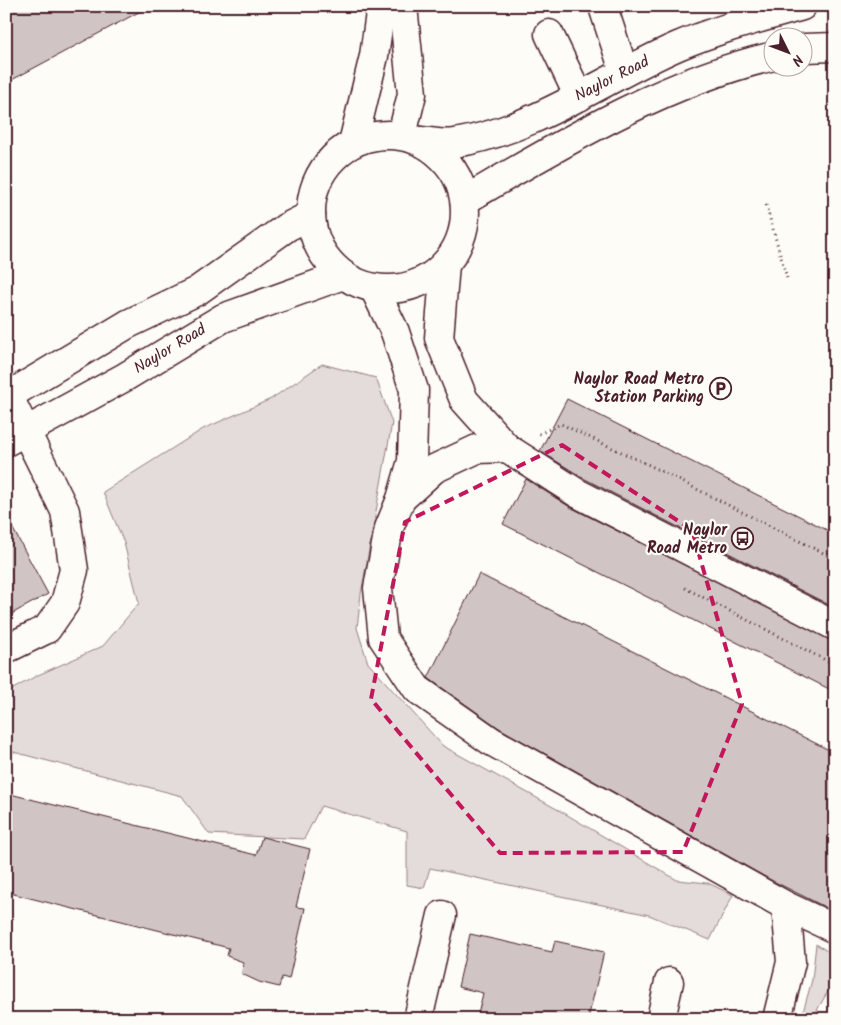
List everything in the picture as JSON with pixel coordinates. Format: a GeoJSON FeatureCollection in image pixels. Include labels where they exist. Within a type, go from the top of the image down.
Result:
{"type":"FeatureCollection","features":[{"type":"Feature","properties":{"kind":"main road"},"geometry":{"type":"LineString","coordinates":[[353,143],[374,56],[381,6]]}},
{"type":"Feature","properties":{"kind":"main road"},"geometry":{"type":"LineString","coordinates":[[403,6],[412,94],[412,138]]}},
{"type":"Feature","properties":{"kind":"main road","name":"Naylor Road"},"geometry":{"type":"LineString","coordinates":[[412,138],[453,143],[500,132],[579,97],[624,71],[680,46],[802,6]]}},
{"type":"Feature","properties":{"kind":"main road"},"geometry":{"type":"LineString","coordinates":[[604,10],[624,71]]}},
{"type":"Feature","properties":{"kind":"main road"},"geometry":{"type":"LineString","coordinates":[[549,34],[579,97]]}},
{"type":"Feature","properties":{"kind":"main road"},"geometry":{"type":"LineString","coordinates":[[814,48],[835,47]]}},
{"type":"Feature","properties":{"kind":"main road","name":"Naylor Road"},"geometry":{"type":"LineString","coordinates":[[465,200],[582,132],[732,66],[764,58]]}},
{"type":"Feature","properties":{"kind":"main road"},"geometry":{"type":"LineString","coordinates":[[377,135],[412,138],[442,155],[458,176],[465,200],[466,223],[458,245],[445,264],[425,280],[400,288],[374,288],[358,284],[343,275],[326,259],[315,238],[311,215],[313,193],[321,173],[335,156],[353,143],[377,135]]}},
{"type":"Feature","properties":{"kind":"main road"},"geometry":{"type":"LineString","coordinates":[[6,649],[47,629],[65,603],[74,570],[65,511],[16,437],[7,394],[128,324],[197,292],[287,227],[311,215]]}},
{"type":"Feature","properties":{"kind":"main road"},"geometry":{"type":"LineString","coordinates":[[445,264],[439,338],[464,400],[507,448],[577,493],[835,626]]}},
{"type":"Feature","properties":{"kind":"main road","name":"Naylor Road"},"geometry":{"type":"LineString","coordinates":[[16,437],[125,377],[223,318],[343,275]]}},
{"type":"Feature","properties":{"kind":"main road"},"geometry":{"type":"LineString","coordinates":[[374,288],[395,332],[414,390],[412,461],[401,498],[389,528],[378,588],[383,638],[417,689],[491,742],[786,906],[835,929]]}},
{"type":"Feature","properties":{"kind":"main road"},"geometry":{"type":"LineString","coordinates":[[401,498],[434,469],[442,465],[477,449],[507,448]]}},
{"type":"Feature","properties":{"kind":"main road"},"geometry":{"type":"LineString","coordinates":[[777,1019],[791,962],[786,906]]}},
{"type":"Feature","properties":{"kind":"main road"},"geometry":{"type":"LineString","coordinates":[[418,1019],[442,915]]}},
{"type":"Feature","properties":{"kind":"main road"},"geometry":{"type":"LineString","coordinates":[[661,1019],[669,982]]}},
{"type":"Feature","properties":{"kind":"path"},"geometry":{"type":"LineString","coordinates":[[766,206],[787,278]]}},
{"type":"Feature","properties":{"kind":"path"},"geometry":{"type":"LineString","coordinates":[[534,437],[561,424],[649,465],[835,559]]}},
{"type":"Feature","properties":{"kind":"path"},"geometry":{"type":"LineString","coordinates":[[684,588],[835,665]]}},
{"type":"Feature","properties":{"kind":"highlighted area"},"geometry":{"type":"Polygon","coordinates":[[[562,445],[692,530],[742,704],[683,852],[500,853],[371,699],[405,522],[562,445]]]}},
{"type":"Feature","properties":{"kind":"shaded area"},"geometry":{"type":"Polygon","coordinates":[[[322,364],[376,378],[392,423],[361,594],[357,628],[368,663],[443,746],[564,813],[677,880],[708,883],[733,895],[710,940],[649,915],[430,868],[424,888],[407,885],[407,831],[321,806],[304,839],[209,834],[182,796],[6,750],[6,693],[36,676],[103,646],[139,603],[124,543],[103,492],[203,429],[271,399],[322,364]]]}},
{"type":"Feature","properties":{"kind":"shaded area"},"geometry":{"type":"Polygon","coordinates":[[[816,944],[835,956],[835,979],[812,1019],[801,1019],[812,980],[816,944]]]}},
{"type":"Feature","properties":{"kind":"building"},"geometry":{"type":"Polygon","coordinates":[[[6,6],[150,6],[6,83],[6,6]]]}},
{"type":"Feature","properties":{"kind":"building"},"geometry":{"type":"Polygon","coordinates":[[[567,399],[835,534],[835,608],[585,479],[540,451],[567,399]]]}},
{"type":"Feature","properties":{"kind":"building"},"geometry":{"type":"Polygon","coordinates":[[[526,479],[570,507],[835,641],[835,692],[503,524],[526,479]]]}},
{"type":"Feature","properties":{"kind":"building"},"geometry":{"type":"Polygon","coordinates":[[[6,516],[48,594],[6,617],[6,516]]]}},
{"type":"Feature","properties":{"kind":"building"},"geometry":{"type":"Polygon","coordinates":[[[479,574],[835,753],[835,912],[769,879],[499,728],[428,678],[479,574]]]}},
{"type":"Feature","properties":{"kind":"building"},"geometry":{"type":"Polygon","coordinates":[[[6,793],[256,855],[262,837],[310,849],[296,907],[305,908],[289,979],[282,977],[279,987],[259,982],[242,974],[243,962],[227,956],[229,948],[6,892],[6,793]]]}},
{"type":"Feature","properties":{"kind":"building"},"geometry":{"type":"Polygon","coordinates":[[[470,934],[552,952],[555,941],[604,952],[588,1019],[477,1019],[483,993],[458,987],[470,934]]]}},
{"type":"Feature","properties":{"kind":"place","name":"Naylor Road Metro Station Parking"},"geometry":{"type":"Point","coordinates":[720,388]}},
{"type":"Feature","properties":{"kind":"place","name":"Naylor Road Metro"},"geometry":{"type":"Point","coordinates":[743,539]}}]}
